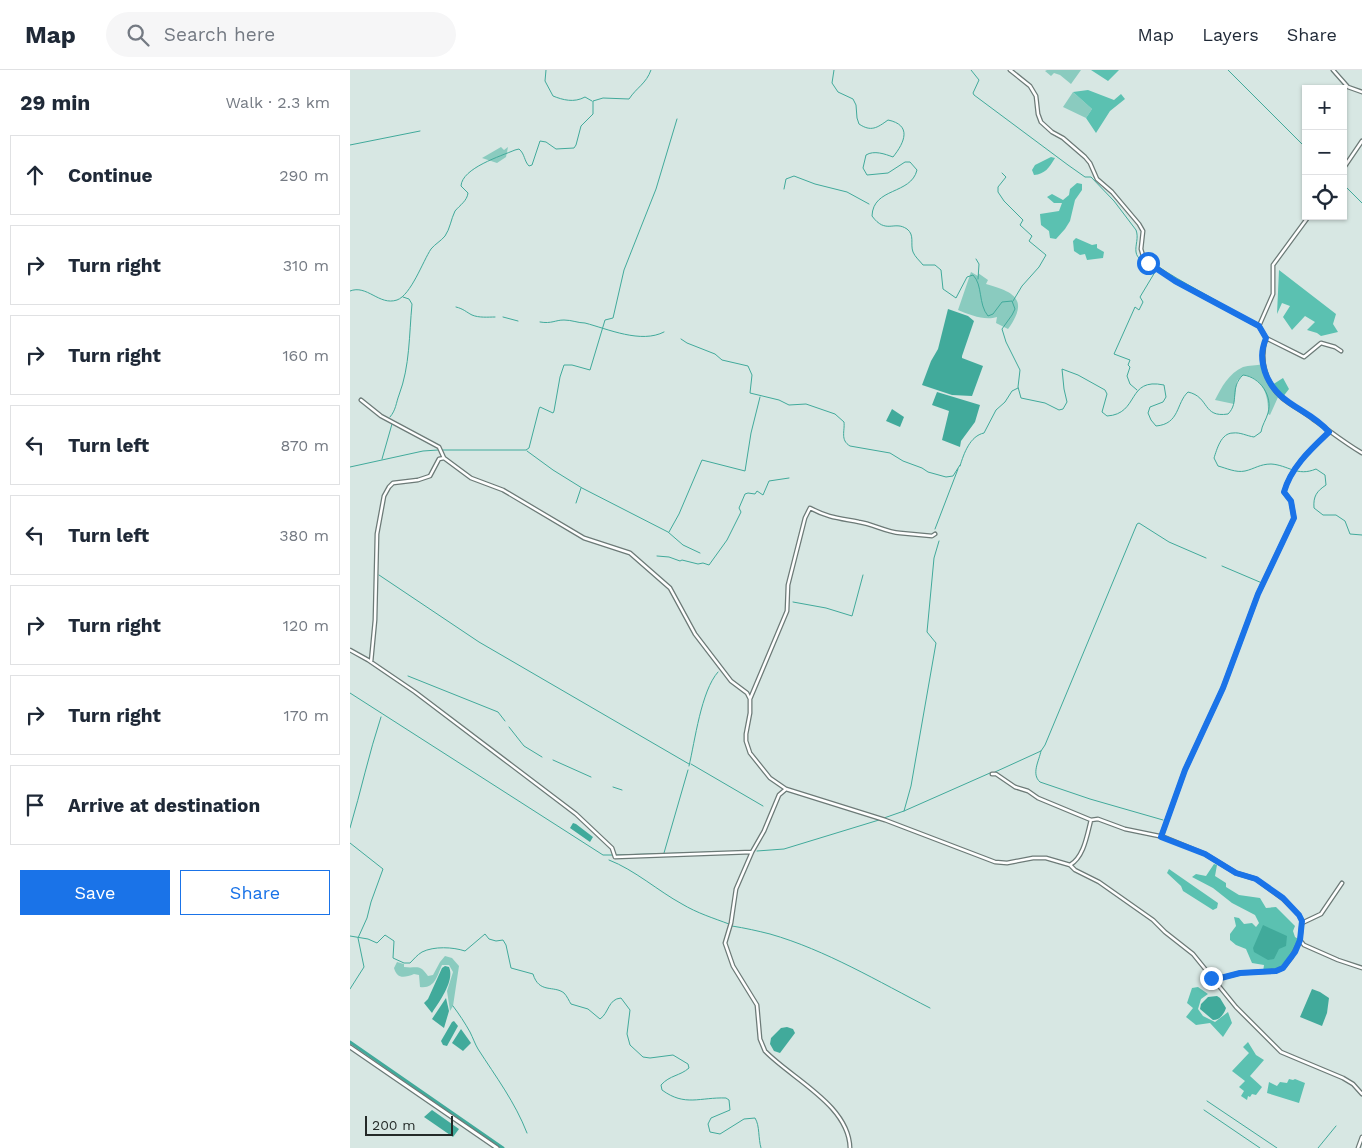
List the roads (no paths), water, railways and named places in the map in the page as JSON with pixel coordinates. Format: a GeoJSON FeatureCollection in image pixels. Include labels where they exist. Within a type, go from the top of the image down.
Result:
{"type":"FeatureCollection","features":[{"type":"Feature","properties":{"kind":"street"},"geometry":{"type":"LineString","coordinates":[[1010,70],[1030,86],[1036,96],[1041,122],[1052,132],[1063,138],[1090,162],[1097,179],[1112,192],[1140,224],[1143,231],[1141,249],[1144,259],[1175,281],[1259,326],[1266,338],[1304,357],[1321,343],[1341,351]]}},
{"type":"Feature","properties":{"kind":"street"},"geometry":{"type":"LineString","coordinates":[[1333,70],[1348,87],[1362,92]]}},
{"type":"Feature","properties":{"kind":"street"},"geometry":{"type":"LineString","coordinates":[[1347,163],[1362,141]]}},
{"type":"Feature","properties":{"kind":"street"},"geometry":{"type":"LineString","coordinates":[[1259,326],[1273,294],[1273,265],[1306,220]]}},
{"type":"Feature","properties":{"kind":"street"},"geometry":{"type":"LineString","coordinates":[[1266,338],[1262,357],[1267,376],[1282,398],[1362,453]]}},
{"type":"Feature","properties":{"kind":"street"},"geometry":{"type":"LineString","coordinates":[[362,400],[381,416],[439,447],[444,458],[471,478],[503,490],[584,538],[630,553],[670,588],[695,634],[731,681],[747,693],[750,699]]}},
{"type":"Feature","properties":{"kind":"street"},"geometry":{"type":"LineString","coordinates":[[1161,837],[1185,770],[1223,688],[1258,594],[1294,518],[1291,501],[1284,492],[1297,465],[1329,432]]}},
{"type":"Feature","properties":{"kind":"street"},"geometry":{"type":"LineString","coordinates":[[371,662],[375,620],[378,534],[384,496],[393,484],[430,476],[439,459],[444,458]]}},
{"type":"Feature","properties":{"kind":"street"},"geometry":{"type":"LineString","coordinates":[[935,534],[932,536],[900,533],[858,521],[837,519],[810,508],[805,518],[788,585],[787,611],[750,699],[746,742],[750,752],[770,778],[786,789],[885,820],[995,862],[1007,863],[1033,858],[1046,858],[1070,865],[1075,870],[1099,882],[1153,920],[1164,932],[1193,954],[1236,1007],[1281,1052],[1343,1078],[1353,1084],[1362,1094]]}},
{"type":"Feature","properties":{"kind":"street"},"geometry":{"type":"LineString","coordinates":[[350,650],[371,662],[450,718],[576,814],[612,848],[615,857],[752,852]]}},
{"type":"Feature","properties":{"kind":"street"},"geometry":{"type":"LineString","coordinates":[[992,774],[996,774],[1038,798],[1091,820],[1098,819],[1125,829],[1161,837],[1205,854],[1236,873],[1256,879],[1283,898],[1299,915],[1302,923],[1300,940],[1291,958],[1283,968],[1276,971],[1240,973],[1213,980]]}},
{"type":"Feature","properties":{"kind":"street"},"geometry":{"type":"LineString","coordinates":[[786,789],[779,795],[734,896],[731,923],[725,943],[728,956],[756,1005],[760,1039],[765,1051],[831,1107],[842,1120],[848,1133],[850,1148]]}},
{"type":"Feature","properties":{"kind":"street"},"geometry":{"type":"LineString","coordinates":[[1070,865],[1075,862],[1085,842],[1091,820]]}},
{"type":"Feature","properties":{"kind":"street"},"geometry":{"type":"LineString","coordinates":[[1302,923],[1321,914],[1342,883]]}},
{"type":"Feature","properties":{"kind":"street"},"geometry":{"type":"LineString","coordinates":[[1300,940],[1304,945],[1362,968]]}},
{"type":"Feature","properties":{"kind":"street"},"geometry":{"type":"LineString","coordinates":[[350,1047],[497,1148]]}},
{"type":"Feature","properties":{"kind":"street"},"geometry":{"type":"LineString","coordinates":[[1358,1148],[1362,1137]]}},
{"type":"Feature","properties":{"kind":"waterway"},"geometry":{"type":"LineString","coordinates":[[546,70],[545,81],[553,96],[569,100],[585,97],[592,101]]}},
{"type":"Feature","properties":{"kind":"waterway"},"geometry":{"type":"LineString","coordinates":[[350,291],[362,290],[384,300],[391,301],[402,297],[412,285],[431,249],[445,236],[455,211],[466,198],[468,193],[461,186],[468,174],[483,164],[519,149],[527,164],[529,166],[532,165],[540,141],[546,142],[556,149],[574,148],[581,126],[593,114],[593,101],[603,98],[629,99],[647,79],[651,70]]}},
{"type":"Feature","properties":{"kind":"waterway"},"geometry":{"type":"LineString","coordinates":[[834,70],[832,83],[838,92],[853,99],[856,105],[859,124],[867,128],[874,128],[888,120],[896,122],[903,130],[904,135],[901,146],[893,157],[876,153],[866,155],[863,168],[867,175],[888,173],[905,162],[910,162],[917,170],[908,184],[879,200],[874,207],[872,216],[882,225],[898,226],[907,229],[912,237],[912,249],[915,256],[923,265],[935,265],[941,270],[943,289],[956,298],[967,277],[973,275],[978,284],[983,306],[988,316],[993,314],[1002,302],[1012,301],[1015,309],[1002,329],[1006,342],[1020,370],[1018,387],[1021,398],[1045,403],[1059,410],[1063,409],[1067,402],[1062,369],[1078,375],[1105,390],[1107,394],[1102,412],[1107,416],[1117,414],[1124,409],[1144,386],[1152,384],[1164,385],[1166,397],[1163,402],[1150,407],[1148,413],[1156,426],[1164,424],[1174,417],[1188,392],[1200,398],[1214,413],[1228,414],[1232,409],[1236,385],[1239,380],[1243,375],[1255,379],[1264,388],[1269,400],[1267,416],[1261,432],[1254,437],[1236,433],[1225,436],[1218,446],[1214,458],[1218,466],[1238,471],[1271,464],[1303,472],[1316,469],[1325,475],[1326,485],[1316,494],[1314,508],[1323,515],[1336,515],[1345,521],[1350,534],[1362,535]]}},
{"type":"Feature","properties":{"kind":"waterway"},"geometry":{"type":"LineString","coordinates":[[971,70],[979,80],[973,93],[974,95],[1085,177],[1091,177],[1114,201],[1136,230],[1137,254],[1145,266],[1155,272],[1140,297],[1143,302],[1139,310],[1135,307],[1114,354],[1130,360],[1127,376],[1130,384],[1137,390]]}},
{"type":"Feature","properties":{"kind":"waterway"},"geometry":{"type":"LineString","coordinates":[[1228,70],[1302,144]]}},
{"type":"Feature","properties":{"kind":"waterway"},"geometry":{"type":"LineString","coordinates":[[1331,70],[1347,88],[1354,90]]}},
{"type":"Feature","properties":{"kind":"waterway"},"geometry":{"type":"LineString","coordinates":[[441,450],[526,450],[529,448],[540,407],[553,413],[554,411],[564,365],[572,365],[590,370],[605,320],[613,318],[624,270],[656,189],[677,119]]}},
{"type":"Feature","properties":{"kind":"waterway"},"geometry":{"type":"LineString","coordinates":[[350,145],[420,131]]}},
{"type":"Feature","properties":{"kind":"waterway"},"geometry":{"type":"LineString","coordinates":[[1002,173],[1006,177],[998,187],[998,192],[1004,201],[1023,220],[1020,225],[1032,236],[1029,241],[1046,255],[1013,301]]}},
{"type":"Feature","properties":{"kind":"waterway"},"geometry":{"type":"LineString","coordinates":[[784,189],[786,179],[794,176],[815,184],[847,192],[869,204]]}},
{"type":"Feature","properties":{"kind":"waterway"},"geometry":{"type":"LineString","coordinates":[[1347,188],[1362,203]]}},
{"type":"Feature","properties":{"kind":"waterway"},"geometry":{"type":"LineString","coordinates":[[976,259],[979,264],[978,279]]}},
{"type":"Feature","properties":{"kind":"waterway"},"geometry":{"type":"LineString","coordinates":[[1149,260],[1177,279],[1227,307]]}},
{"type":"Feature","properties":{"kind":"waterway"},"geometry":{"type":"LineString","coordinates":[[390,417],[395,409],[403,384],[409,350],[412,304],[409,299],[403,297]]}},
{"type":"Feature","properties":{"kind":"waterway"},"geometry":{"type":"LineString","coordinates":[[456,307],[475,316],[495,317]]}},
{"type":"Feature","properties":{"kind":"waterway"},"geometry":{"type":"LineString","coordinates":[[503,317],[518,321]]}},
{"type":"Feature","properties":{"kind":"waterway"},"geometry":{"type":"LineString","coordinates":[[1248,319],[1258,324]]}},
{"type":"Feature","properties":{"kind":"waterway"},"geometry":{"type":"LineString","coordinates":[[540,322],[548,323],[570,320],[635,336],[655,335],[664,332]]}},
{"type":"Feature","properties":{"kind":"waterway"},"geometry":{"type":"LineString","coordinates":[[681,339],[715,354],[722,360],[748,366],[752,375],[750,393],[779,400],[789,405],[806,404],[835,414],[844,422],[844,438],[850,446],[890,453],[928,472],[946,477],[953,476],[960,465]]}},
{"type":"Feature","properties":{"kind":"waterway"},"geometry":{"type":"LineString","coordinates":[[1265,365],[1268,375],[1279,394],[1330,429]]}},
{"type":"Feature","properties":{"kind":"waterway"},"geometry":{"type":"LineString","coordinates":[[960,466],[971,441],[984,433],[996,410],[1005,402],[1012,391],[1018,388]]}},
{"type":"Feature","properties":{"kind":"waterway"},"geometry":{"type":"LineString","coordinates":[[669,532],[679,514],[702,460],[745,471],[751,433],[760,397]]}},
{"type":"Feature","properties":{"kind":"waterway"},"geometry":{"type":"LineString","coordinates":[[382,459],[392,424]]}},
{"type":"Feature","properties":{"kind":"waterway"},"geometry":{"type":"LineString","coordinates":[[350,467],[423,451],[438,450]]}},
{"type":"Feature","properties":{"kind":"waterway"},"geometry":{"type":"LineString","coordinates":[[527,451],[582,488],[668,532],[683,545],[700,553]]}},
{"type":"Feature","properties":{"kind":"waterway"},"geometry":{"type":"LineString","coordinates":[[935,529],[958,469]]}},
{"type":"Feature","properties":{"kind":"waterway"},"geometry":{"type":"LineString","coordinates":[[657,556],[709,565],[727,540],[741,512],[739,508],[745,494],[755,494],[757,491],[763,495],[769,481],[789,478]]}},
{"type":"Feature","properties":{"kind":"waterway"},"geometry":{"type":"LineString","coordinates":[[576,503],[581,488]]}},
{"type":"Feature","properties":{"kind":"waterway"},"geometry":{"type":"LineString","coordinates":[[995,772],[1041,751],[1045,745],[1137,524],[1139,523],[1169,542],[1206,558]]}},
{"type":"Feature","properties":{"kind":"waterway"},"geometry":{"type":"LineString","coordinates":[[904,811],[911,786],[936,643],[927,632],[934,558],[939,541]]}},
{"type":"Feature","properties":{"kind":"waterway"},"geometry":{"type":"LineString","coordinates":[[1222,566],[1262,583]]}},
{"type":"Feature","properties":{"kind":"waterway"},"geometry":{"type":"LineString","coordinates":[[379,575],[479,642],[689,764]]}},
{"type":"Feature","properties":{"kind":"waterway"},"geometry":{"type":"LineString","coordinates":[[793,602],[826,608],[852,616],[863,575]]}},
{"type":"Feature","properties":{"kind":"waterway"},"geometry":{"type":"LineString","coordinates":[[689,766],[696,730],[707,691],[718,672]]}},
{"type":"Feature","properties":{"kind":"waterway"},"geometry":{"type":"LineString","coordinates":[[408,676],[498,712],[505,721]]}},
{"type":"Feature","properties":{"kind":"waterway"},"geometry":{"type":"LineString","coordinates":[[350,693],[603,855],[612,855]]}},
{"type":"Feature","properties":{"kind":"waterway"},"geometry":{"type":"LineString","coordinates":[[350,828],[381,717]]}},
{"type":"Feature","properties":{"kind":"waterway"},"geometry":{"type":"LineString","coordinates":[[509,727],[524,746],[542,757]]}},
{"type":"Feature","properties":{"kind":"waterway"},"geometry":{"type":"LineString","coordinates":[[1041,751],[1036,771],[1037,779],[1040,782],[1163,820]]}},
{"type":"Feature","properties":{"kind":"waterway"},"geometry":{"type":"LineString","coordinates":[[553,760],[591,777]]}},
{"type":"Feature","properties":{"kind":"waterway"},"geometry":{"type":"LineString","coordinates":[[691,764],[763,806]]}},
{"type":"Feature","properties":{"kind":"waterway"},"geometry":{"type":"LineString","coordinates":[[664,853],[688,770]]}},
{"type":"Feature","properties":{"kind":"waterway"},"geometry":{"type":"LineString","coordinates":[[884,818],[990,773]]}},
{"type":"Feature","properties":{"kind":"waterway"},"geometry":{"type":"LineString","coordinates":[[613,787],[622,790]]}},
{"type":"Feature","properties":{"kind":"waterway"},"geometry":{"type":"LineString","coordinates":[[757,851],[784,849],[879,820]]}},
{"type":"Feature","properties":{"kind":"waterway"},"geometry":{"type":"LineString","coordinates":[[350,843],[383,869],[367,918],[358,938],[364,967],[350,989]]}},
{"type":"Feature","properties":{"kind":"waterway"},"geometry":{"type":"LineString","coordinates":[[617,855],[751,851]]}},
{"type":"Feature","properties":{"kind":"waterway"},"geometry":{"type":"LineString","coordinates":[[609,860],[628,869],[673,899],[705,915],[729,924]]}},
{"type":"Feature","properties":{"kind":"waterway"},"geometry":{"type":"LineString","coordinates":[[732,926],[770,934],[811,949],[852,967],[930,1008]]}},
{"type":"Feature","properties":{"kind":"waterway"},"geometry":{"type":"LineString","coordinates":[[350,936],[368,939],[377,943],[385,935],[394,941],[393,958],[404,963],[410,963],[422,952],[432,949],[449,948],[465,951],[485,934],[489,939],[503,940],[506,945],[511,968],[533,974],[543,987],[564,993],[571,1004],[588,1009],[600,1019],[611,1004],[621,998],[630,1010],[627,1034],[630,1045],[643,1057],[673,1055],[688,1064],[689,1068],[661,1085],[662,1090],[670,1095],[686,1100],[726,1098],[729,1100],[730,1110],[711,1118],[708,1124],[710,1132],[720,1134],[744,1119],[755,1118],[758,1125],[761,1148]]}},
{"type":"Feature","properties":{"kind":"waterway"},"geometry":{"type":"LineString","coordinates":[[453,1006],[511,1100],[527,1133]]}},
{"type":"Feature","properties":{"kind":"waterway"},"geometry":{"type":"LineString","coordinates":[[350,1042],[503,1148]]}},
{"type":"Feature","properties":{"kind":"waterway"},"geometry":{"type":"LineString","coordinates":[[1207,1101],[1277,1148]]}},
{"type":"Feature","properties":{"kind":"waterway"},"geometry":{"type":"LineString","coordinates":[[1204,1110],[1260,1148]]}},
{"type":"Feature","properties":{"kind":"waterway"},"geometry":{"type":"LineString","coordinates":[[1318,1148],[1336,1126]]}}]}
